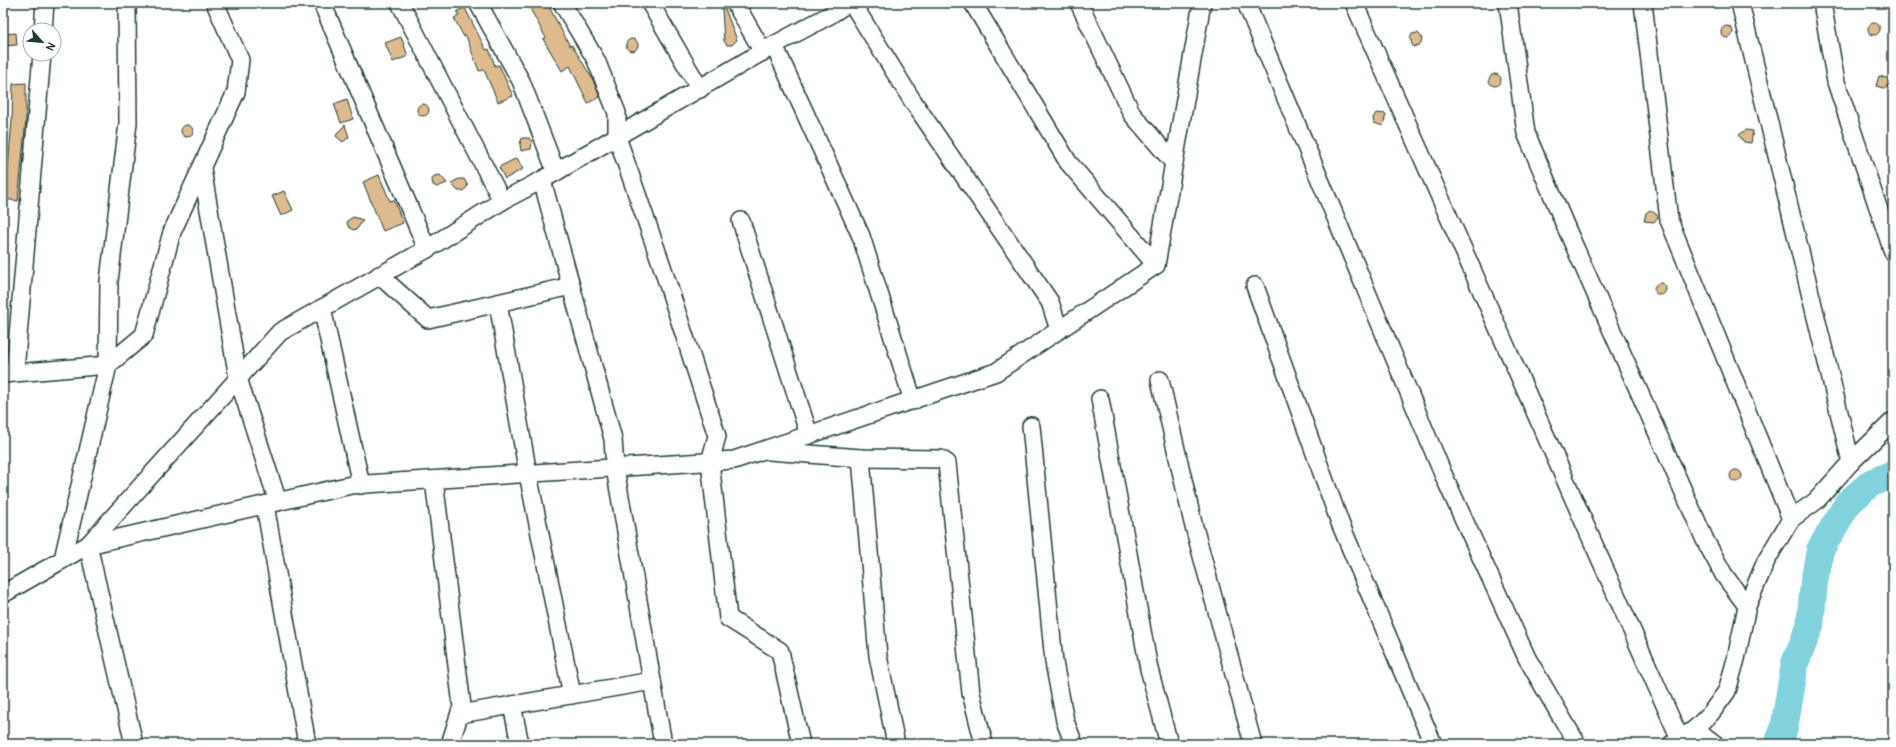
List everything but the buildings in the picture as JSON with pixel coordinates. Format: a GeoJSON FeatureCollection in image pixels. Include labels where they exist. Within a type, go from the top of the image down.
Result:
{"type":"FeatureCollection","features":[{"type":"Feature","properties":{"kind":"street"},"geometry":{"type":"LineString","coordinates":[[44,22],[45,3]]}},
{"type":"Feature","properties":{"kind":"street"},"geometry":{"type":"LineString","coordinates":[[63,559],[108,365],[109,281],[128,123],[127,3]]}},
{"type":"Feature","properties":{"kind":"street"},"geometry":{"type":"LineString","coordinates":[[41,62],[9,372],[108,365],[144,335],[172,232],[236,92],[240,60],[216,3]]}},
{"type":"Feature","properties":{"kind":"street"},"geometry":{"type":"LineString","coordinates":[[322,3],[427,249]]}},
{"type":"Feature","properties":{"kind":"street"},"geometry":{"type":"LineString","coordinates":[[400,3],[502,201]]}},
{"type":"Feature","properties":{"kind":"street"},"geometry":{"type":"LineString","coordinates":[[478,3],[521,81],[549,176],[571,286],[613,439],[615,468],[663,744]]}},
{"type":"Feature","properties":{"kind":"street"},"geometry":{"type":"LineString","coordinates":[[562,3],[596,60],[616,113],[617,137],[661,264],[717,436],[710,462],[728,618],[780,651],[801,744]]}},
{"type":"Feature","properties":{"kind":"street"},"geometry":{"type":"LineString","coordinates":[[650,3],[700,88]]}},
{"type":"Feature","properties":{"kind":"street"},"geometry":{"type":"LineString","coordinates":[[735,3],[769,49],[860,236],[913,401]]}},
{"type":"Feature","properties":{"kind":"street"},"geometry":{"type":"LineString","coordinates":[[88,545],[280,332],[427,249],[502,201],[549,176],[769,49],[826,9],[848,3]]}},
{"type":"Feature","properties":{"kind":"street"},"geometry":{"type":"LineString","coordinates":[[852,3],[912,100],[1050,302],[1059,330]]}},
{"type":"Feature","properties":{"kind":"street"},"geometry":{"type":"LineString","coordinates":[[973,3],[1068,162],[1156,265]]}},
{"type":"Feature","properties":{"kind":"street"},"geometry":{"type":"LineString","coordinates":[[1079,3],[1132,114],[1174,163]]}},
{"type":"Feature","properties":{"kind":"street"},"geometry":{"type":"LineString","coordinates":[[3,594],[88,545],[271,503],[361,485],[734,460],[760,450],[913,401],[996,372],[1156,265],[1202,3]]}},
{"type":"Feature","properties":{"kind":"street"},"geometry":{"type":"LineString","coordinates":[[1246,3],[1443,474],[1527,658],[1577,744]]}},
{"type":"Feature","properties":{"kind":"street"},"geometry":{"type":"LineString","coordinates":[[1354,3],[1676,742],[1695,729],[1711,713],[1727,691],[1736,659],[1747,606],[1766,561],[1791,519],[1816,501],[1851,462],[1893,421]]}},
{"type":"Feature","properties":{"kind":"street"},"geometry":{"type":"LineString","coordinates":[[1508,3],[1526,133],[1565,225],[1705,540],[1724,575],[1747,606]]}},
{"type":"Feature","properties":{"kind":"street"},"geometry":{"type":"LineString","coordinates":[[1643,3],[1669,220],[1791,519]]}},
{"type":"Feature","properties":{"kind":"street"},"geometry":{"type":"LineString","coordinates":[[1740,3],[1851,462]]}},
{"type":"Feature","properties":{"kind":"street"},"geometry":{"type":"LineString","coordinates":[[1822,3],[1836,82],[1893,252]]}},
{"type":"Feature","properties":{"kind":"street"},"geometry":{"type":"LineString","coordinates":[[202,169],[238,378],[271,503],[307,744]]}},
{"type":"Feature","properties":{"kind":"street"},"geometry":{"type":"LineString","coordinates":[[741,221],[809,435]]}},
{"type":"Feature","properties":{"kind":"street"},"geometry":{"type":"LineString","coordinates":[[379,275],[428,319],[571,286]]}},
{"type":"Feature","properties":{"kind":"street"},"geometry":{"type":"LineString","coordinates":[[1255,286],[1340,523],[1433,744]]}},
{"type":"Feature","properties":{"kind":"street"},"geometry":{"type":"LineString","coordinates":[[498,302],[528,474],[572,695]]}},
{"type":"Feature","properties":{"kind":"street"},"geometry":{"type":"LineString","coordinates":[[322,308],[361,485]]}},
{"type":"Feature","properties":{"kind":"street"},"geometry":{"type":"LineString","coordinates":[[1160,380],[1193,523],[1253,744]]}},
{"type":"Feature","properties":{"kind":"street"},"geometry":{"type":"LineString","coordinates":[[1100,399],[1149,669],[1169,744]]}},
{"type":"Feature","properties":{"kind":"street"},"geometry":{"type":"LineString","coordinates":[[1031,426],[1054,662],[1065,721],[1074,744]]}},
{"type":"Feature","properties":{"kind":"street"},"geometry":{"type":"LineString","coordinates":[[760,450],[861,458],[941,459],[947,463],[971,693],[984,744]]}},
{"type":"Feature","properties":{"kind":"street"},"geometry":{"type":"LineString","coordinates":[[861,458],[878,656],[896,744]]}},
{"type":"Feature","properties":{"kind":"street"},"geometry":{"type":"LineString","coordinates":[[434,480],[462,706],[450,744]]}},
{"type":"Feature","properties":{"kind":"street"},"geometry":{"type":"LineString","coordinates":[[88,545],[134,744]]}},
{"type":"Feature","properties":{"kind":"street"},"geometry":{"type":"LineString","coordinates":[[460,714],[652,681]]}},
{"type":"Feature","properties":{"kind":"street"},"geometry":{"type":"LineString","coordinates":[[512,705],[520,744]]}},
{"type":"Feature","properties":{"kind":"street"},"geometry":{"type":"LineString","coordinates":[[1695,729],[1715,744]]}},
{"type":"Feature","properties":{"kind":"waterway"},"geometry":{"type":"LineString","coordinates":[[1778,744],[1784,729],[1795,663],[1810,626],[1814,582],[1820,550],[1848,503],[1871,483],[1893,474]]}}]}
